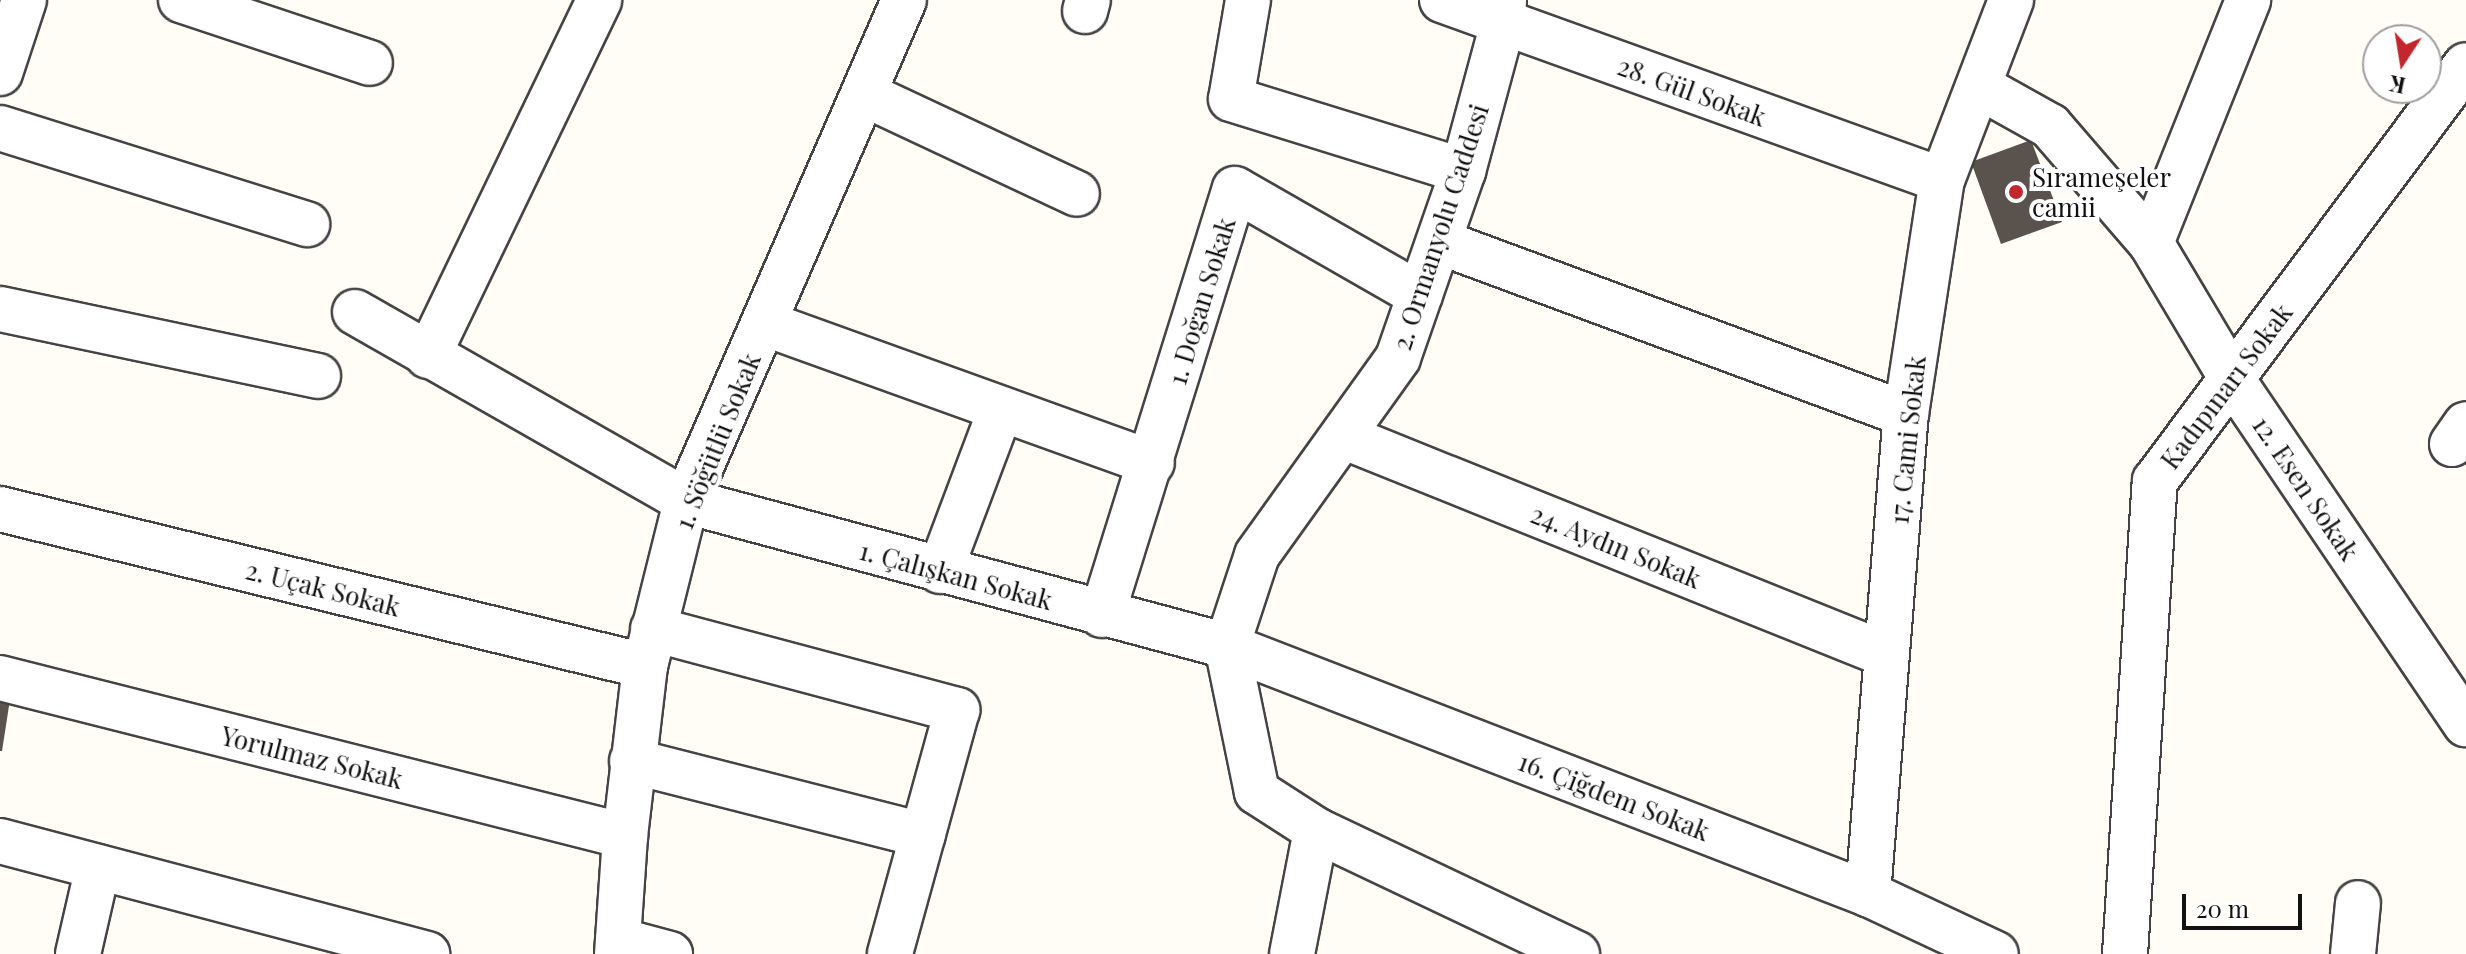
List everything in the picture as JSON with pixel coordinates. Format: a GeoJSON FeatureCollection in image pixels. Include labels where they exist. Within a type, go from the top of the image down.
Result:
{"type":"FeatureCollection","features":[{"type":"Feature","properties":{"kind":"street"},"geometry":{"type":"LineString","coordinates":[[0,73],[24,0]]}},
{"type":"Feature","properties":{"kind":"street"},"geometry":{"type":"LineString","coordinates":[[181,0],[253,11],[370,63]]}},
{"type":"Feature","properties":{"kind":"street"},"geometry":{"type":"LineString","coordinates":[[428,356],[599,0]]}},
{"type":"Feature","properties":{"kind":"street","name":"1. Söğütlü Sokak"},"geometry":{"type":"LineString","coordinates":[[617,947],[632,761],[649,648],[686,501],[766,324],[904,0]]}},
{"type":"Feature","properties":{"kind":"street"},"geometry":{"type":"LineString","coordinates":[[1248,0],[1231,99],[1463,171]]}},
{"type":"Feature","properties":{"kind":"street","name":"28. Gül Sokak"},"geometry":{"type":"LineString","coordinates":[[1442,0],[1503,11],[1942,180]]}},
{"type":"Feature","properties":{"kind":"street","name":"17. Cami Sokak"},"geometry":{"type":"LineString","coordinates":[[1868,894],[1906,414],[1942,180],[2011,0]]}},
{"type":"Feature","properties":{"kind":"street"},"geometry":{"type":"LineString","coordinates":[[2151,243],[2248,0]]}},
{"type":"Feature","properties":{"kind":"street","name":"2. Ormanyolu Caddesi"},"geometry":{"type":"LineString","coordinates":[[1227,646],[1257,555],[1345,437],[1398,358],[1463,171],[1503,11]]}},
{"type":"Feature","properties":{"kind":"street","name":"Kadıpınarı Sokak"},"geometry":{"type":"LineString","coordinates":[[2125,954],[2155,481],[2466,65]]}},
{"type":"Feature","properties":{"kind":"street","name":"12. Esen Sokak"},"geometry":{"type":"LineString","coordinates":[[1980,87],[2050,126],[2151,243],[2232,379],[2466,724]]}},
{"type":"Feature","properties":{"kind":"street"},"geometry":{"type":"LineString","coordinates":[[864,94],[1077,194]]}},
{"type":"Feature","properties":{"kind":"street"},"geometry":{"type":"LineString","coordinates":[[0,128],[307,224]]}},
{"type":"Feature","properties":{"kind":"street","name":"1. Doğan Sokak"},"geometry":{"type":"LineString","coordinates":[[1102,615],[1152,463],[1235,189],[1420,295]]}},
{"type":"Feature","properties":{"kind":"street"},"geometry":{"type":"LineString","coordinates":[[1440,242],[1906,414]]}},
{"type":"Feature","properties":{"kind":"street"},"geometry":{"type":"LineString","coordinates":[[0,309],[318,376]]}},
{"type":"Feature","properties":{"kind":"street","name":"1. Çalışkan Sokak"},"geometry":{"type":"LineString","coordinates":[[355,312],[686,501],[1102,615],[1227,646]]}},
{"type":"Feature","properties":{"kind":"street"},"geometry":{"type":"LineString","coordinates":[[766,324],[1152,463]]}},
{"type":"Feature","properties":{"kind":"street"},"geometry":{"type":"LineString","coordinates":[[940,571],[1001,409]]}},
{"type":"Feature","properties":{"kind":"street","name":"24. Aydın Sokak"},"geometry":{"type":"LineString","coordinates":[[1345,437],[1887,655]]}},
{"type":"Feature","properties":{"kind":"street","name":"2. Uçak Sokak"},"geometry":{"type":"LineString","coordinates":[[0,509],[649,648],[957,710],[923,835]]}},
{"type":"Feature","properties":{"kind":"street"},"geometry":{"type":"LineString","coordinates":[[1227,646],[1257,792],[1316,830],[1577,954]]}},
{"type":"Feature","properties":{"kind":"street","name":"16. Çiğdem Sokak"},"geometry":{"type":"LineString","coordinates":[[1227,646],[1868,894],[1996,954]]}},
{"type":"Feature","properties":{"kind":"street","name":"Yorulmaz Sokak"},"geometry":{"type":"LineString","coordinates":[[0,678],[625,836]]}},
{"type":"Feature","properties":{"kind":"street"},"geometry":{"type":"LineString","coordinates":[[632,761],[923,835],[890,954]]}},
{"type":"Feature","properties":{"kind":"street"},"geometry":{"type":"LineString","coordinates":[[1292,954],[1316,830]]}},
{"type":"Feature","properties":{"kind":"street"},"geometry":{"type":"LineString","coordinates":[[0,841],[427,954]]}},
{"type":"Feature","properties":{"kind":"street"},"geometry":{"type":"LineString","coordinates":[[78,954],[98,867]]}},
{"type":"Feature","properties":{"kind":"street"},"geometry":{"type":"LineString","coordinates":[[2353,954],[2358,903]]}},
{"type":"Feature","properties":{"kind":"street"},"geometry":{"type":"LineString","coordinates":[[617,947],[670,954]]}},
{"type":"Feature","properties":{"kind":"building","name":"Sırameşeler camii"},"geometry":{"type":"Polygon","coordinates":[[[2031,140],[2062,222],[2001,244],[1971,162],[2031,140]]]}},
{"type":"Feature","properties":{"kind":"building"},"geometry":{"type":"Polygon","coordinates":[[[0,691],[11,693],[2,751],[0,751],[0,691]]]}},
{"type":"Feature","properties":{"kind":"place","name":"Sırameşeler camii"},"geometry":{"type":"Point","coordinates":[2016,192]}}]}
